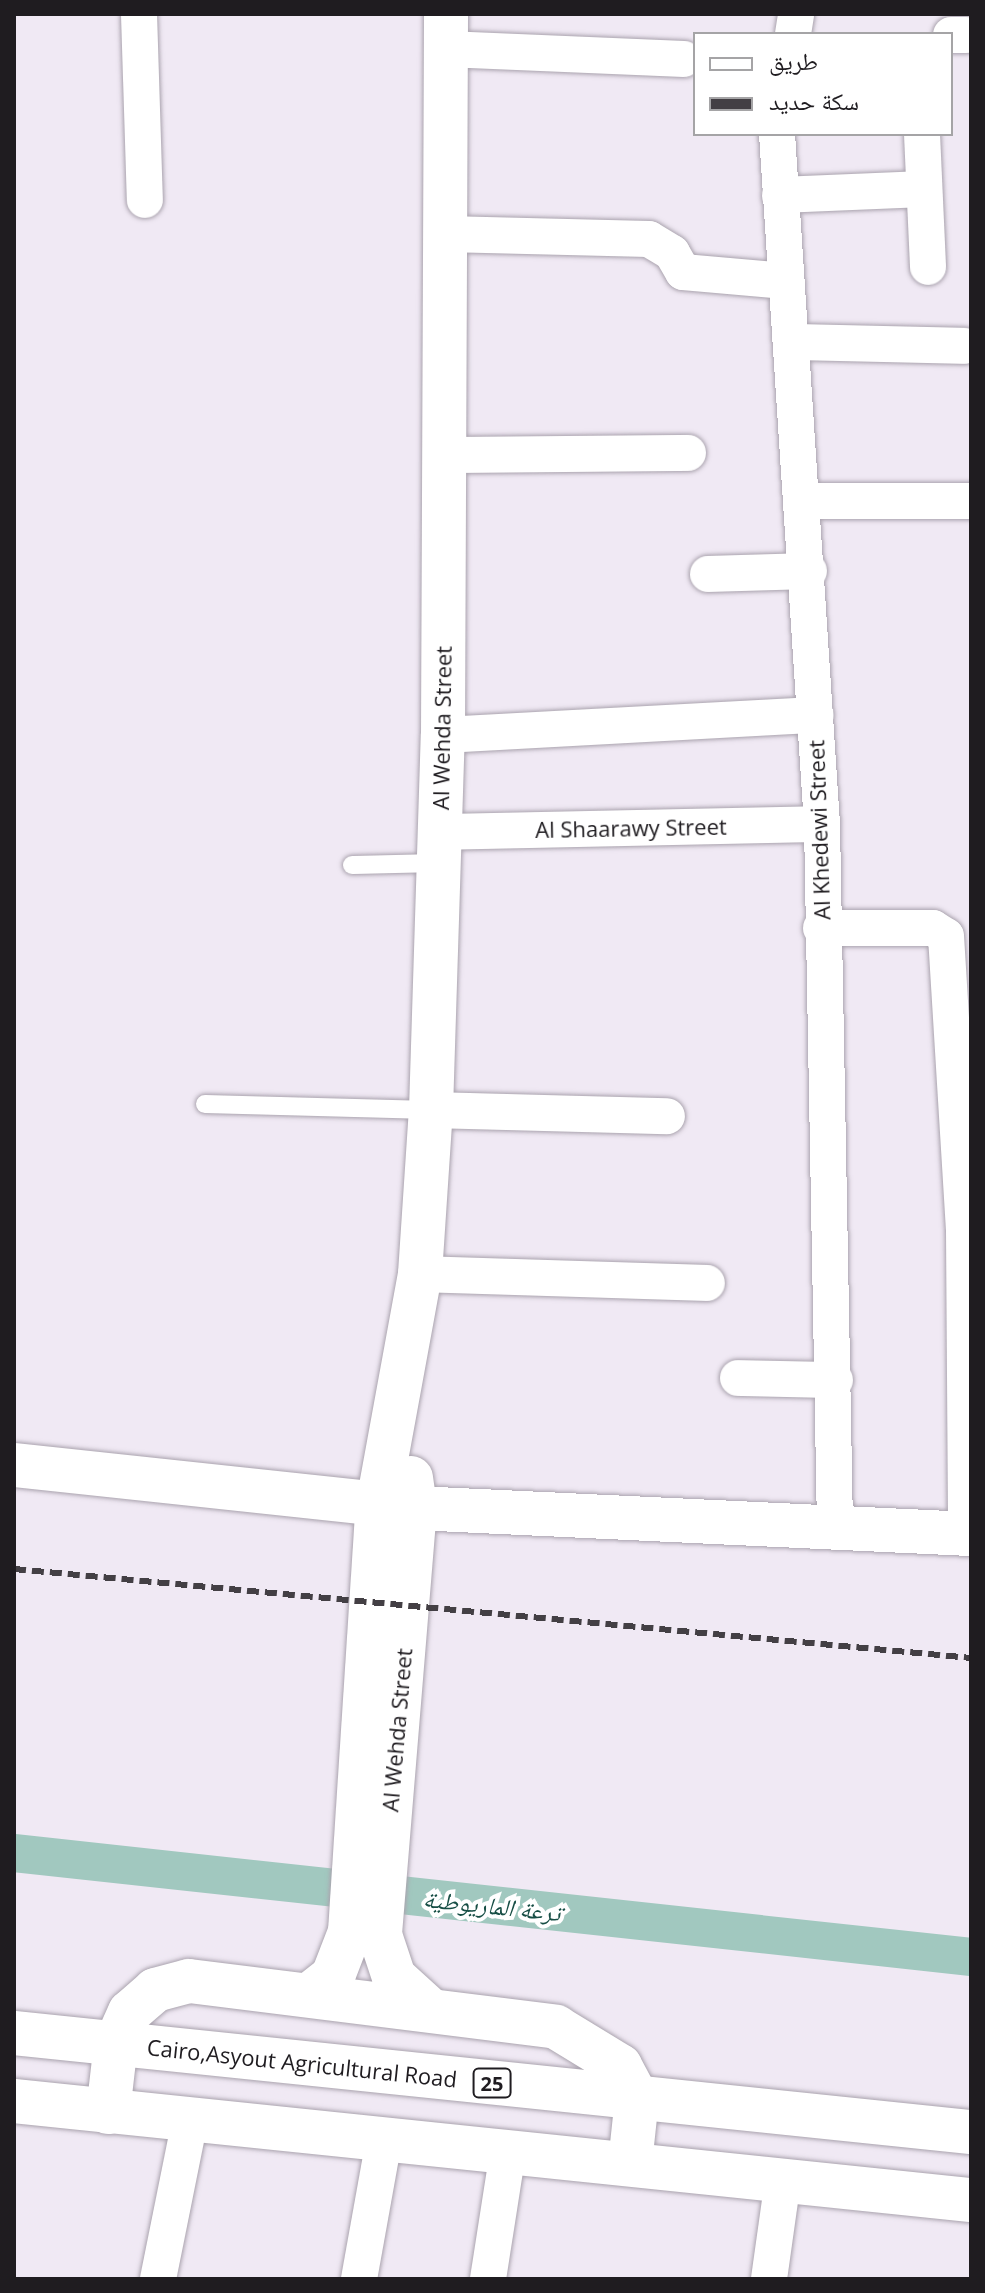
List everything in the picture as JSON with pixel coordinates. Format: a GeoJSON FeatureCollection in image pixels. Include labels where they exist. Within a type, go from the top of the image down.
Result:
{"type":"FeatureCollection","features":[{"type":"Feature","properties":{"kind":"main road","name":"Al Wehda Street"},"geometry":{"type":"LineString","coordinates":[[309,1995],[333,1976],[365,1934],[397,1506],[395,1439],[420,1274],[431,1110],[443,735],[446,32]]}},
{"type":"Feature","properties":{"kind":"main road"},"geometry":{"type":"LineString","coordinates":[[14,1465],[397,1506],[969,1534]]}},
{"type":"Feature","properties":{"kind":"main road","name":"Al Wehda Street"},"geometry":{"type":"LineString","coordinates":[[365,1934],[394,1977],[427,2007]]}},
{"type":"Feature","properties":{"kind":"main road"},"geometry":{"type":"LineString","coordinates":[[108,2112],[116,2043],[130,2012],[155,1990],[189,1981],[427,2007],[556,2027],[620,2066],[637,2098],[630,2164]]}},
{"type":"Feature","properties":{"kind":"main road","name":"Cairo,Asyout Agricultural Road"},"geometry":{"type":"LineString","coordinates":[[14,2033],[971,2132]]}},
{"type":"Feature","properties":{"kind":"main road"},"geometry":{"type":"LineString","coordinates":[[14,2101],[971,2200]]}},
{"type":"Feature","properties":{"kind":"street"},"geometry":{"type":"LineString","coordinates":[[139,14],[145,200]]}},
{"type":"Feature","properties":{"kind":"street"},"geometry":{"type":"LineString","coordinates":[[446,32],[684,59]]}},
{"type":"Feature","properties":{"kind":"street","name":"Al Khedewi Street"},"geometry":{"type":"LineString","coordinates":[[777,136],[786,281],[806,501],[822,824],[821,928],[835,1380],[835,1527]]}},
{"type":"Feature","properties":{"kind":"street"},"geometry":{"type":"LineString","coordinates":[[922,136],[928,267]]}},
{"type":"Feature","properties":{"kind":"street"},"geometry":{"type":"LineString","coordinates":[[780,195],[924,189]]}},
{"type":"Feature","properties":{"kind":"street"},"geometry":{"type":"LineString","coordinates":[[445,234],[649,239],[672,253],[683,272],[786,281]]}},
{"type":"Feature","properties":{"kind":"street"},"geometry":{"type":"LineString","coordinates":[[792,342],[964,346]]}},
{"type":"Feature","properties":{"kind":"street"},"geometry":{"type":"LineString","coordinates":[[444,455],[688,453]]}},
{"type":"Feature","properties":{"kind":"street"},"geometry":{"type":"LineString","coordinates":[[806,501],[971,501]]}},
{"type":"Feature","properties":{"kind":"street"},"geometry":{"type":"LineString","coordinates":[[708,574],[809,571]]}},
{"type":"Feature","properties":{"kind":"street"},"geometry":{"type":"LineString","coordinates":[[443,735],[815,715]]}},
{"type":"Feature","properties":{"kind":"street","name":"Al Shaarawy Street"},"geometry":{"type":"LineString","coordinates":[[439,848],[822,824]]}},
{"type":"Feature","properties":{"kind":"street"},"geometry":{"type":"LineString","coordinates":[[821,928],[933,928],[946,936],[964,1231],[969,1534]]}},
{"type":"Feature","properties":{"kind":"street"},"geometry":{"type":"LineString","coordinates":[[431,1110],[667,1116]]}},
{"type":"Feature","properties":{"kind":"street"},"geometry":{"type":"LineString","coordinates":[[420,1274],[707,1283]]}},
{"type":"Feature","properties":{"kind":"street"},"geometry":{"type":"LineString","coordinates":[[738,1378],[835,1380]]}},
{"type":"Feature","properties":{"kind":"street"},"geometry":{"type":"LineString","coordinates":[[158,2279],[190,2121]]}},
{"type":"Feature","properties":{"kind":"street"},"geometry":{"type":"LineString","coordinates":[[359,2279],[384,2140]]}},
{"type":"Feature","properties":{"kind":"street"},"geometry":{"type":"LineString","coordinates":[[488,2279],[508,2152]]}},
{"type":"Feature","properties":{"kind":"street"},"geometry":{"type":"LineString","coordinates":[[769,2279],[783,2180]]}},
{"type":"Feature","properties":{"kind":"lane"},"geometry":{"type":"LineString","coordinates":[[352,865],[439,848]]}},
{"type":"Feature","properties":{"kind":"lane"},"geometry":{"type":"LineString","coordinates":[[205,1104],[431,1110]]}},
{"type":"Feature","properties":{"kind":"waterway","name":"ترعة الماريوطية"},"geometry":{"type":"LineString","coordinates":[[14,1853],[971,1957]]}},
{"type":"Feature","properties":{"kind":"railway"},"geometry":{"type":"LineString","coordinates":[[14,1569],[971,1658]]}}]}
